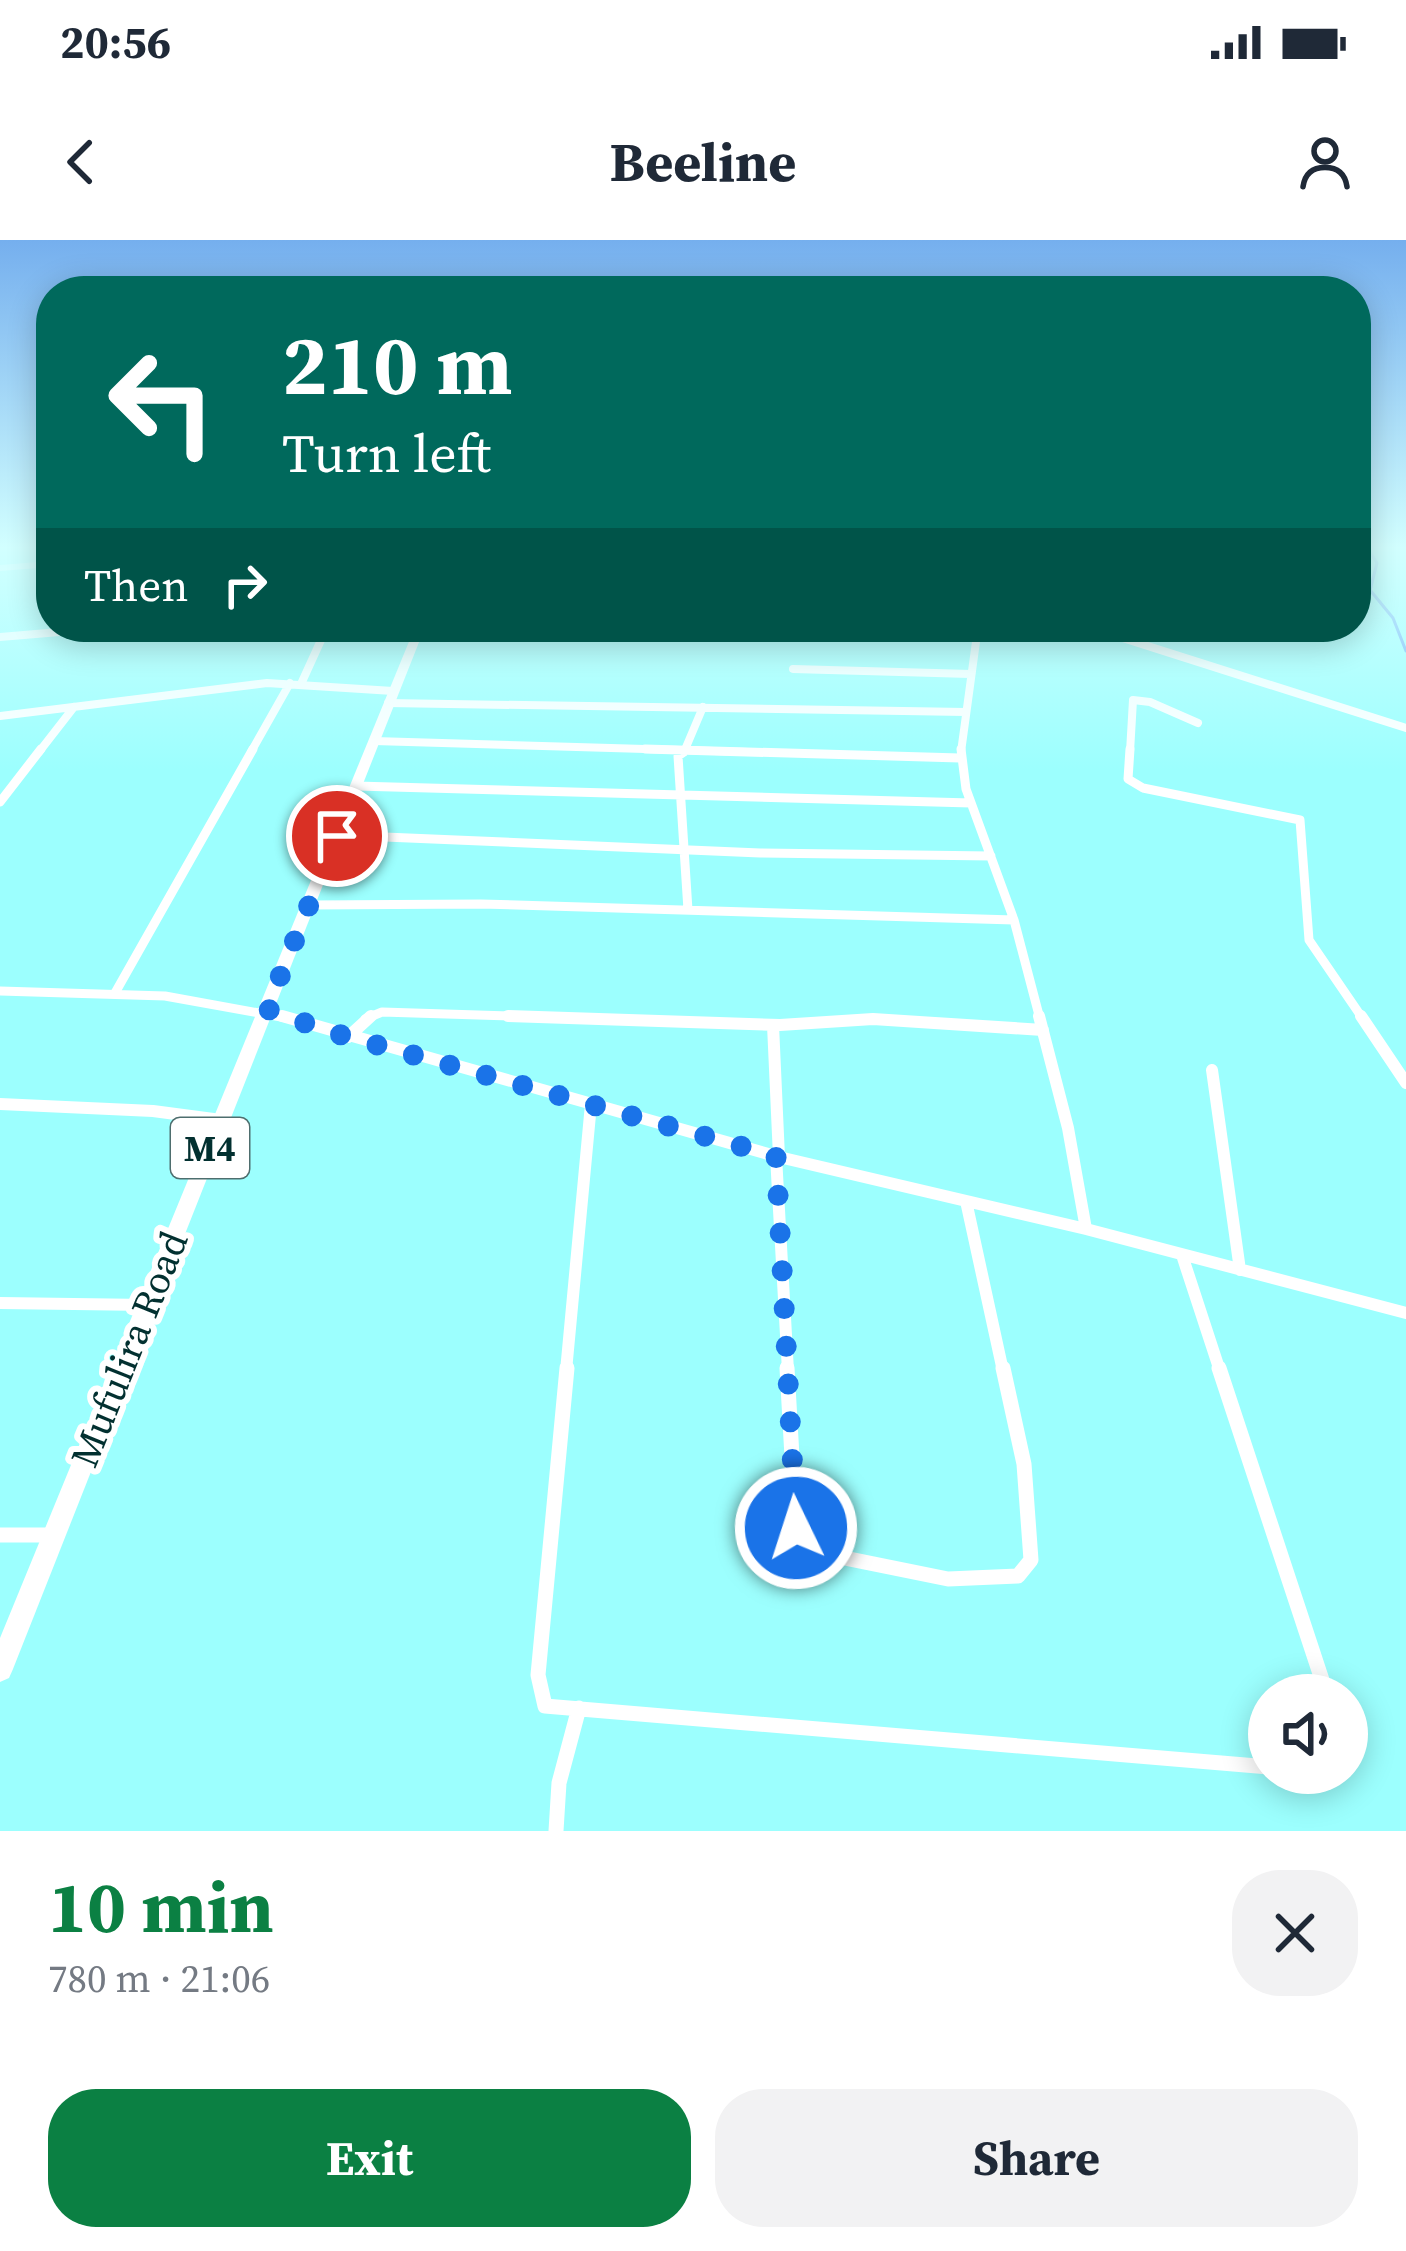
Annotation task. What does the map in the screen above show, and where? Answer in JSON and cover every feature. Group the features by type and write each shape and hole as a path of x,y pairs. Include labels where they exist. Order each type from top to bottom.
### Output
{"main road":[{"name":"Mufulira Road","path":"0,1669 414,642"}],"street":[{"path":"0,637 36,634"},
{"path":"115,993 319,642"},
{"path":"976,642 959,758 1014,920 1068,1128 1086,1229"},
{"path":"1135,642 1406,728"},
{"path":"793,669 971,674"},
{"path":"0,716 296,684 391,697 966,712"},
{"path":"1198,723 1172,714 1153,699 1133,700 1128,779 1143,788 1300,820 1309,940 1406,1083"},
{"path":"688,910 677,798 678,756 688,749 703,706"},
{"path":"0,802 74,707"},
{"path":"374,741 959,758"},
{"path":"356,787 971,803"},
{"path":"337,836 991,856"},
{"path":"309,905 398,902 1014,920"},
{"path":"0,991 212,998 267,1009 348,1037 777,1156 1086,1229 1406,1313"},
{"path":"348,1037 366,1018 382,1012 773,1025 873,1019 1042,1030"},
{"path":"773,1025 796,1528 810,1551 947,1579 1018,1576 1031,1560 1024,1464 966,1201"},
{"path":"1213,1070 1240,1270"},
{"path":"0,1104 153,1111 221,1120"},
{"path":"591,1104 538,1675 545,1706 1248,1765"},
{"path":"1182,1255 1321,1674"},
{"path":"0,1304 148,1304"},
{"path":"0,1534 54,1535"},
{"path":"556,1831 559,1784 579,1708"}],"waterway":[{"path":"1394,621 1406,651"}],"route":[{"path":"337,836 267,1009 327,1031 776,1156 796,1528"}]}
